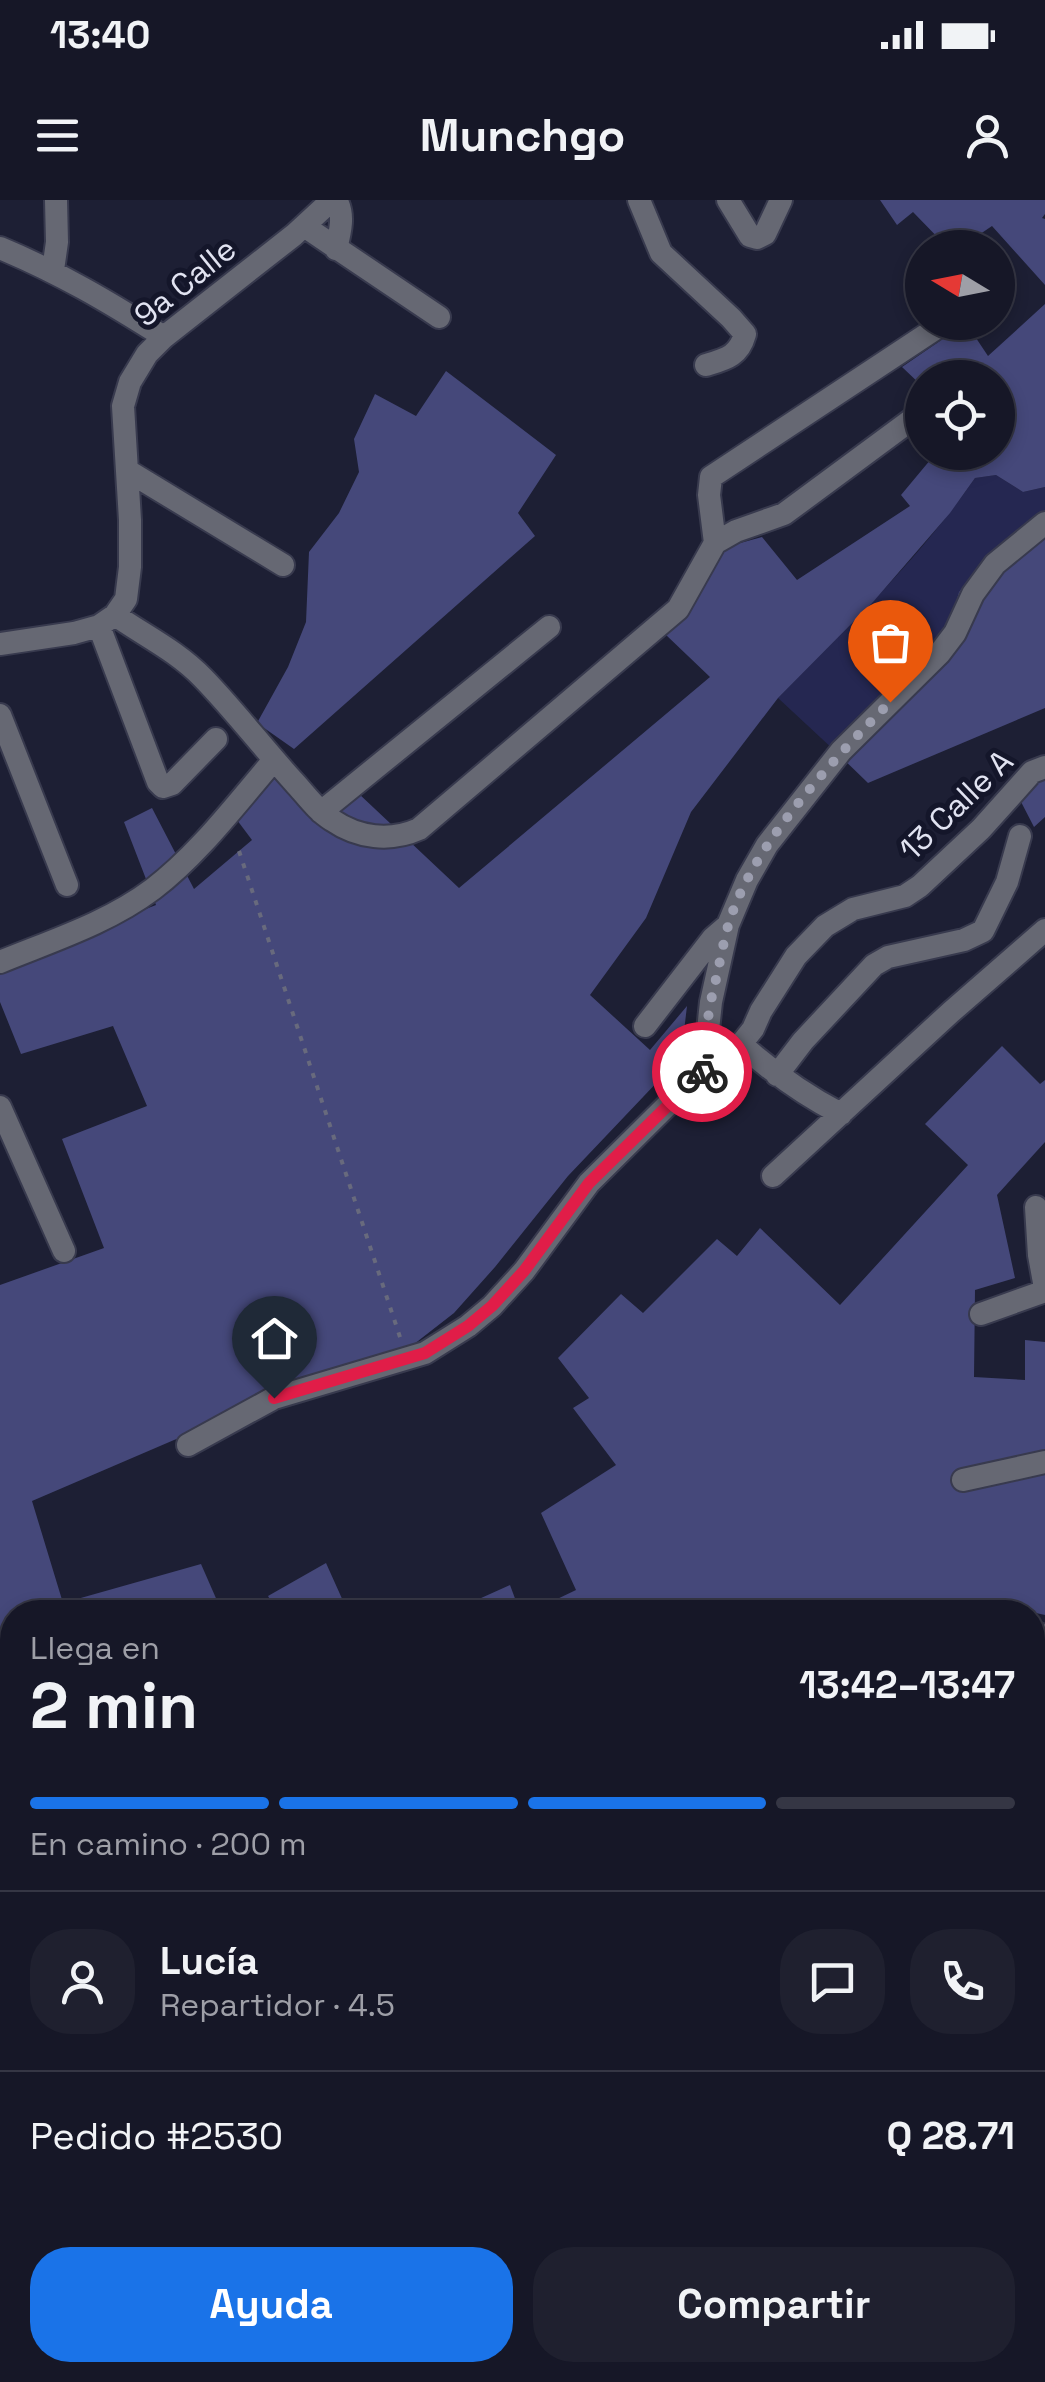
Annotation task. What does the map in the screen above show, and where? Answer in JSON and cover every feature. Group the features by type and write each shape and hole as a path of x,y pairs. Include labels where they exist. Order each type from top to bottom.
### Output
{"street":[{"path":"53,270 56,200"},
{"path":"334,200 340,207 341,219 336,248"},
{"name":"9a Calle","path":"107,620 126,599 130,567 123,406 130,382 147,354 164,337 334,200"},
{"path":"639,200 661,253 745,334 742,348 726,360 706,365"},
{"path":"728,200 750,236 757,238 765,234 781,200"},
{"path":"304,226 439,317"},
{"path":"0,248 53,270 164,337"},
{"path":"715,543 708,495 711,477 920,340"},
{"path":"0,644 74,632 107,620 168,648 201,676 321,812 368,836 401,838 418,829 678,609 715,543 784,514 905,425"},
{"path":"128,471 283,564"},
{"path":"841,1114 710,1038 711,1002 728,925 767,845 841,751 940,654 995,564 1045,523"},
{"path":"107,620 158,782 163,786 172,784 216,738"},
{"path":"321,812 549,627"},
{"path":"0,715 67,885"},
{"path":"0,962 80,929 152,890 198,846 274,760"},
{"name":"13 Calle A","path":"188,1445 274,1398 425,1353 468,1326 524,1271 589,1183 728,1045 753,1029 796,956 825,926 853,909 905,896 920,886 981,829 1032,772 1045,767"},
{"path":"777,1075 874,965 888,957 964,940 983,931 1007,882 1020,836"},
{"path":"645,1026 713,938 728,925"},
{"path":"772,1176 1045,930"},
{"path":"0,1107 64,1251"},
{"path":"981,1314 1039,1292 1036,1207"},
{"path":"963,1480 1045,1462"}],"path":[{"path":"239,850 408,1359"}],"shaded area":[{"path":"880,200 1045,200 1045,285 1015,252 1015,230 996,230 992,226 986,230 930,230 913,212 897,225"},
{"path":"1045,304 1045,487 1023,492 996,475 975,478 873,602 778,698 691,812 646,918 590,995 650,1050 687,1006 681,1057 568,1176 454,1313 400,1355 174,1440 32,1501 62,1600 0,1600 0,1285 104,1248 62,1139 147,1106 113,1026 21,1054 0,1002 0,966 156,905 124,822 152,808 194,889 252,840 237,820 278,773 326,822 358,793 459,888 710,677 665,634 722,548 762,537 797,580 910,506 901,495 922,470 1015,470 1015,360 912,360 941,340 977,340 988,356 1006,340 1015,340 1015,331"},
{"path":"446,371 556,455 518,513 535,536 294,749 257,723 288,667 306,622 309,552 339,513 359,472 354,439 375,394 416,416"},
{"path":"996,475 1023,492 1045,487 1045,513 946,638 835,751 778,698 906,565 975,478"},
{"path":"1040,513 1045,513 1045,708 868,783 835,751 946,638 959,592 981,565"},
{"path":"1045,772 1045,817 1034,827 1018,796"},
{"path":"1002,1046 1040,1084 1045,1080 1045,1142 997,1195 1015,1278 975,1290 974,1377 1025,1380 1025,1340 1045,1342 1045,1600 555,1600 576,1590 541,1513 616,1465 573,1408 589,1398 558,1358 621,1294 643,1313 717,1239 737,1256 760,1228 840,1305 968,1165 925,1124"},
{"path":"326,1563 343,1600 270,1600 268,1596"},
{"path":"201,1564 217,1600 74,1600"},
{"path":"510,1585 516,1600 477,1600"}],"way so far":[{"path":"702,1072 724,1049 710,1038 711,1002 728,925 747,880 767,845 841,751 890,702"}],"route":[{"path":"274,1398 425,1353 468,1326 524,1271 589,1183 702,1072"}]}
